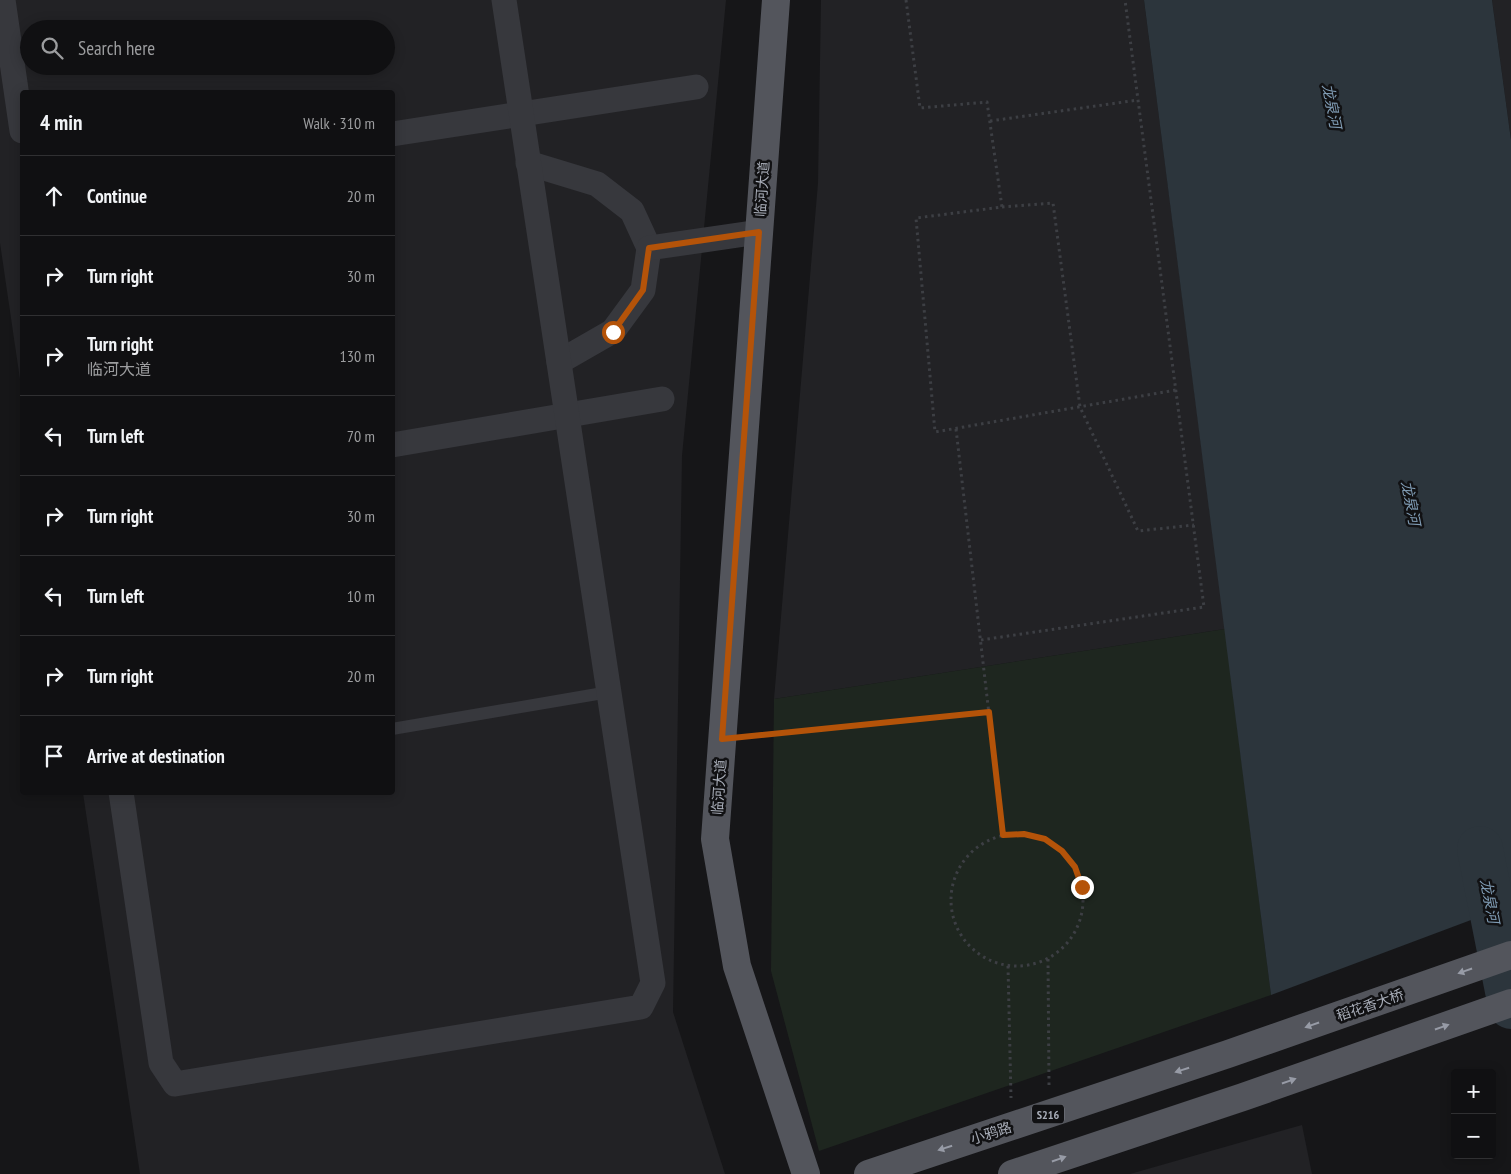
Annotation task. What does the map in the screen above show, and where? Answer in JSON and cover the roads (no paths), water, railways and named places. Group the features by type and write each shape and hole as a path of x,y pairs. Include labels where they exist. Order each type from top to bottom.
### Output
{"main road":[{"name":"临河大道","path":"776,0 715,839 737,966 806,1174"},
{"name":"稻花香大桥","path":"1228,1054 1511,955"},
{"path":"1012,1174 1243,1097 1511,1002"},
{"name":"小鸦路","path":"868,1174 1228,1054"}],"street":[{"path":"3,0 20,117"},
{"path":"121,795 161,1064 175,1084 641,1007 653,983 504,0"},
{"path":"395,134 696,87"},
{"path":"528,163 598,184 632,211 649,248 643,290 613,332 559,362"},
{"path":"649,248 759,232"},
{"path":"395,444 662,399"}],"lane":[{"path":"395,728 609,692"}],"water":[{"path":"1144,0 1492,0 1511,140 1511,905 1271,995"}],"waterway":[{"name":"龙泉河","path":"1480,849 1511,1006"}]}
